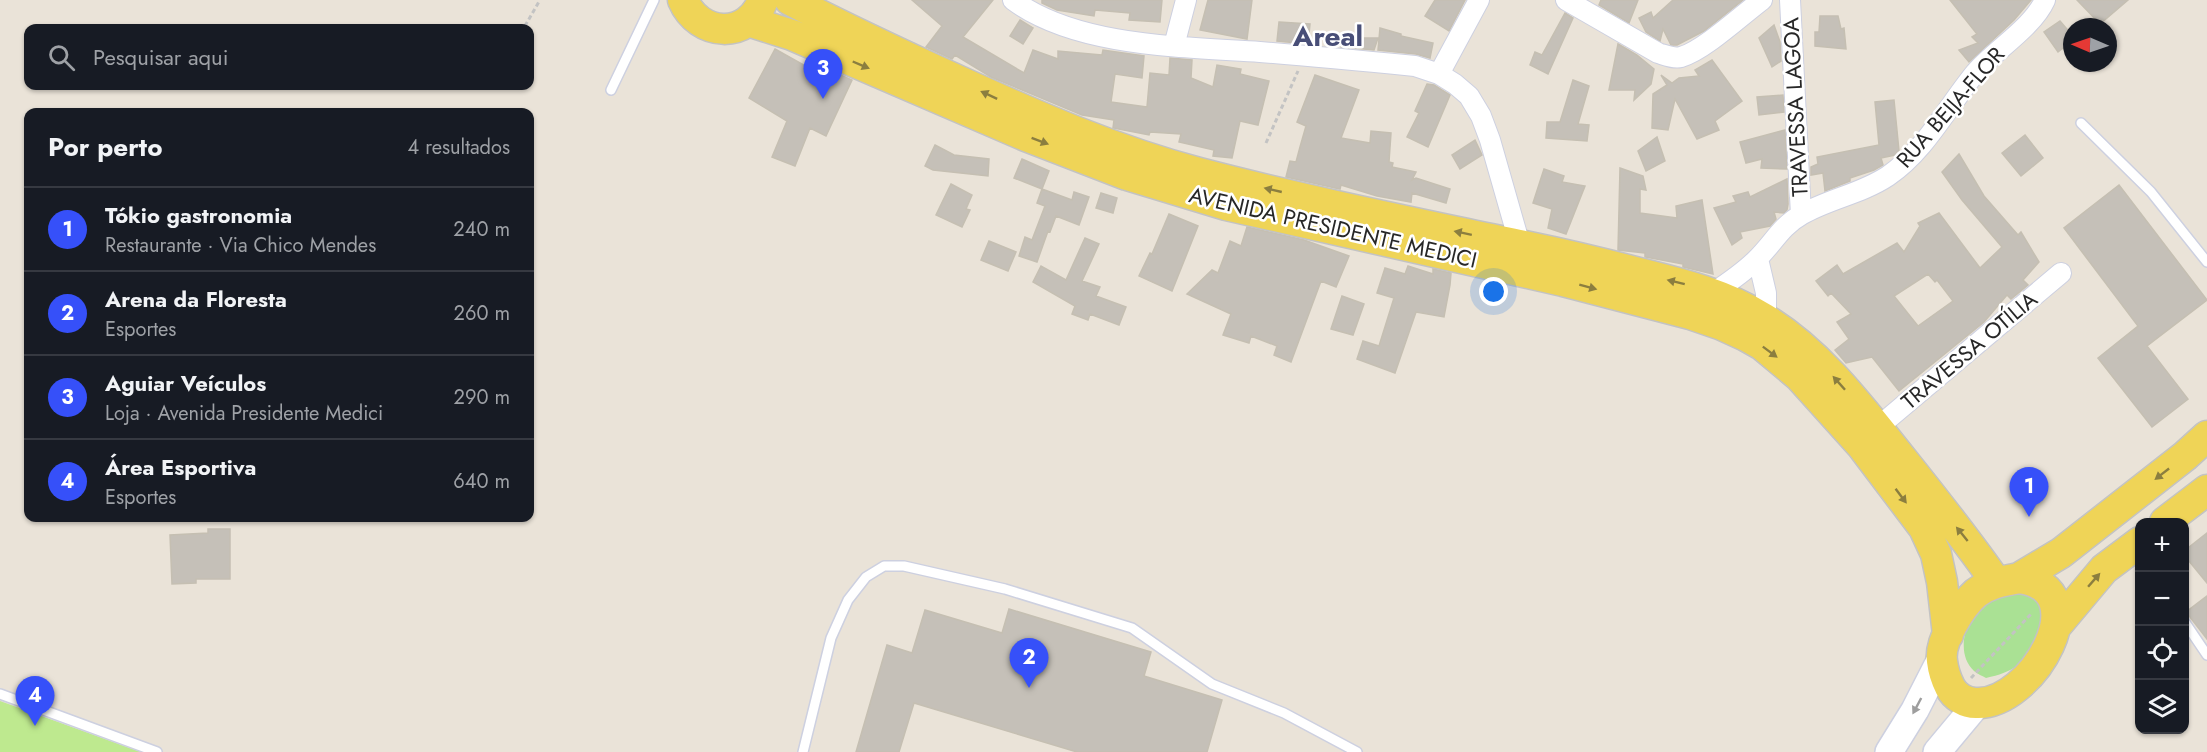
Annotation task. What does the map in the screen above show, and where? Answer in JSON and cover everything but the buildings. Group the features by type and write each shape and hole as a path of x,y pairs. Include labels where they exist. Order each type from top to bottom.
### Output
{"main road":[{"path":"683,0 690,13 699,22 724,29 736,27 755,10"},
{"name":"AVENIDA PRESIDENTE MEDICI","path":"790,0 847,30 1040,118 1121,150 1209,175 1364,212 1586,259 1702,288 1738,304 1766,320 1802,347 1831,374 1971,544 2008,580"},
{"name":"AVENIDA PRESIDENTE MEDICI","path":"755,10 792,35 1026,136 1127,175 1226,205 1563,280 1690,314 1746,336 1775,355 1799,376 1862,446 1924,528 1936,554 1942,582 1946,678 1966,699"},
{"path":"1889,752 1915,710 1956,617 1976,593 2061,554 2207,436"},
{"path":"2169,518 2207,490"},
{"path":"1937,752 1966,699 1996,699 2015,689 2031,673 2050,644 2057,625 2104,569 2135,549"},
{"path":"2008,580 2034,580 2042,584 2050,596 2057,625"}],"street":[{"path":"1174,46 1186,0"},
{"path":"1439,74 1479,0"},
{"path":"1566,0 1658,53 1669,57 1679,57 1704,44 1762,0"},
{"name":"TRAVESSA LAGOA","path":"1790,0 1801,215"},
{"name":"RUA BEIJA-FLOR","path":"1713,293 1758,259 1773,239 1801,215 1861,191 1888,176 1906,161 1977,72 2031,19 2045,0"},
{"path":"1020,2 1068,27 1109,38 1139,43 1305,55 1415,66 1439,74 1469,96 1482,116 1520,245"},
{"path":"1758,259 1766,293 1766,320"},
{"name":"TRAVESSA OTÍLIA","path":"1877,428 2061,273"}],"lane":[{"path":"611,90 654,0"},
{"path":"2081,123 2151,192 2207,262"},
{"path":"803,752 831,638 848,600 866,578 884,566 904,566 1005,589 1132,628 1212,684 1284,713 1357,752"},
{"path":"2187,626 2207,655"},
{"path":"0,694 157,752"}],"path":[{"path":"526,24 540,0"},
{"path":"1266,143 1305,55"},
{"path":"1966,699 2050,596"}],"green space":[{"path":"2036,589 2050,624 2031,652 2018,665 1999,675 1986,678 1975,672 1964,653 1964,643 1975,612 1996,596"},
{"path":"0,701 141,752 0,752"}],"place":[{"name":"Aguiar Veículos","path":"823,99"},
{"name":"Tókio gastronomia","path":"2029,517"},
{"name":"Arena da Floresta","path":"1029,688"},
{"name":"Área Esportiva","path":"35,726"}],"district":[{"name":"Areal","path":"1328,36"}]}
